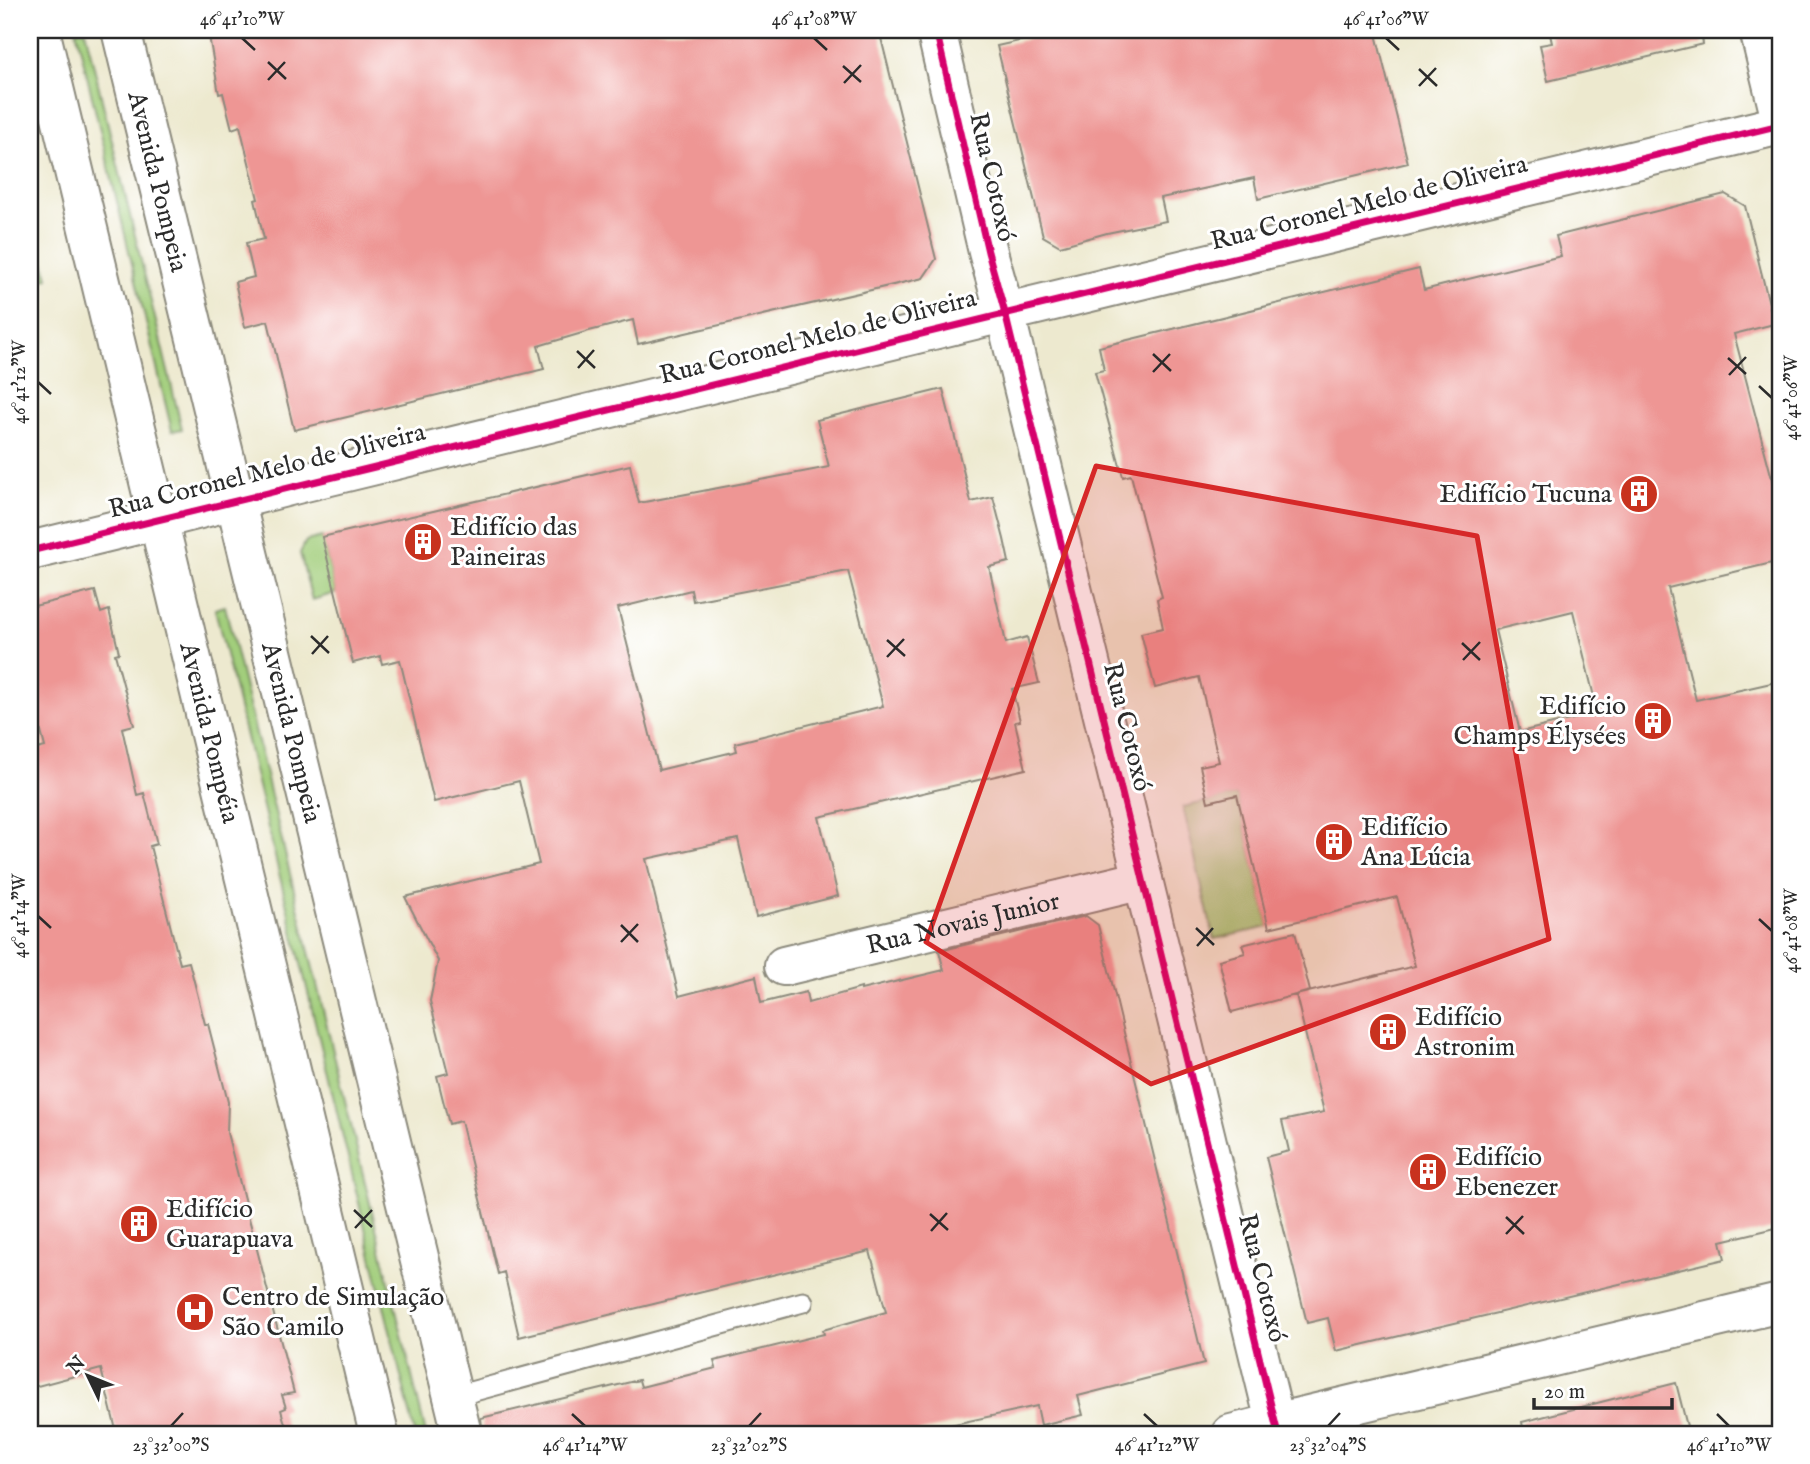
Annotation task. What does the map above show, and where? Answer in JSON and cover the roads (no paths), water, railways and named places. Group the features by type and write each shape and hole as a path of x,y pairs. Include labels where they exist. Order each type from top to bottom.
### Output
{"street":[{"name":"Avenida Pompéia","path":"40,30 379,1434"},
{"name":"Avenida Pompeia","path":"121,30 461,1434"},
{"name":"Rua Cotoxó","path":"936,30 1277,1429"},
{"path":"1759,30 1780,116"},
{"name":"Rua Coronel Melo de Oliveira","path":"30,551 1780,125"},
{"name":"Rua Novais Junior","path":"784,966 1143,880"},
{"path":"1231,1434 1277,1429 1780,1303"}],"lane":[{"path":"452,1396 803,1302"}],"place":[{"name":"Edifício Tucuna","path":"1639,494"},
{"name":"Edifício das Paineiras","path":"423,542"},
{"name":"Edifício Champs Élysées","path":"1653,721"},
{"name":"Edifício Ana Lúcia","path":"1334,842"},
{"name":"Edifício Astronim","path":"1388,1032"},
{"name":"Edifício Ebenezer","path":"1428,1172"},
{"name":"Edifício Guarapuava","path":"139,1224"},
{"name":"Centro de Simulação São Camilo","path":"195,1312"}]}
